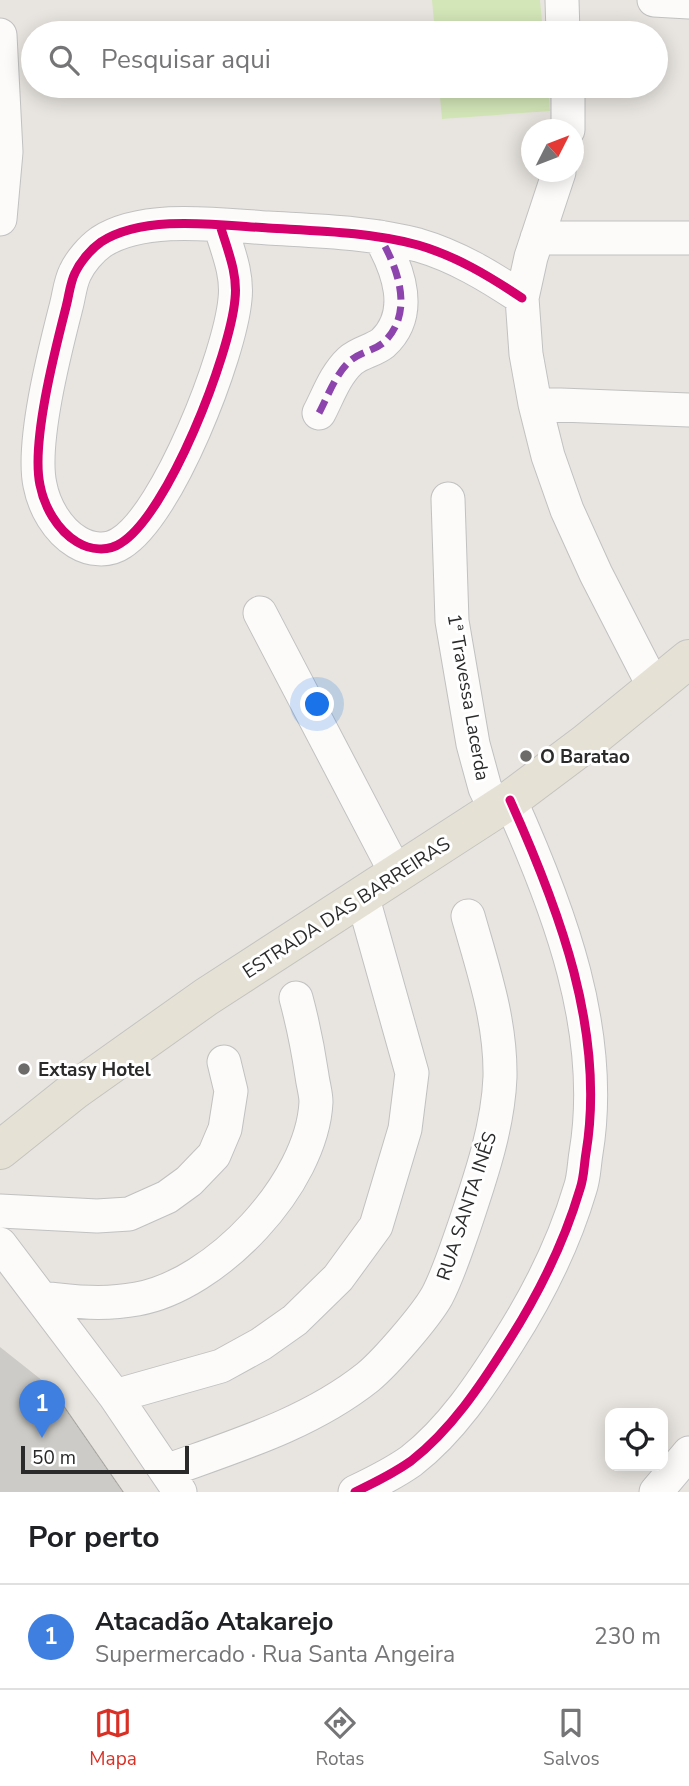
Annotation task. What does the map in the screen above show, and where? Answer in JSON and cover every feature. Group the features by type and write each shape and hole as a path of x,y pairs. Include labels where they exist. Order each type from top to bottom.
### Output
{"main road":[{"name":"ESTRADA DAS BARREIRAS","path":"0,1150 130,1049 503,805 689,659"}],"street":[{"path":"562,0 563,21"},
{"path":"654,0 689,2"},
{"path":"0,35 6,152 0,219"},
{"path":"568,98 568,119"},
{"path":"556,182 537,237 522,298 526,354 548,456 567,510 626,633 640,698"},
{"path":"219,225 234,275 236,295 214,384 176,468 138,529 119,545 97,550 76,542 57,525 45,504 39,482 38,456 45,404 75,273 102,242 125,232 151,226 181,224 219,225 342,232 380,237 454,258 488,275 522,298"},
{"path":"319,413 348,363 361,352 379,346 393,332 400,311 401,286 393,260 380,237"},
{"path":"537,237 689,238"},
{"path":"535,404 689,410"},
{"name":"1ª Travessa Lacerda","path":"355,1492 409,1462 431,1445 462,1409 490,1370 527,1312 558,1250 581,1188 589,1135 592,1079 585,1019 570,956 527,838 503,805 485,788 473,744 452,621 448,499"},
{"path":"260,613 396,873"},
{"path":"115,1396 221,1366 261,1344 295,1320 338,1278 376,1226 405,1129 412,1073 362,895"},
{"name":"RUA SANTA INÊS","path":"173,1482 283,1428 369,1376 403,1340 436,1297 457,1247 491,1138 499,1077 494,1005 468,916"},
{"path":"42,1298 85,1303 138,1299 172,1287 214,1265 247,1234 282,1192 305,1151 316,1102 305,1031 296,998"},
{"path":"0,1211 97,1216 130,1214 167,1197 189,1181 214,1155 225,1129 231,1091 224,1062"},
{"path":"0,1244 115,1396 173,1482"},
{"path":"656,1492 689,1453"}],"green space":[{"path":"432,0 540,0 542,21 434,21"},
{"path":"440,98 549,98 550,111 442,119"}],"building":[{"path":"0,1347 48,1385 122,1492 0,1492"}],"marked path":[{"path":"319,413 345,367 354,358 383,343 399,318 401,305 397,277 380,237"}],"cycle path":[{"path":"220,225 233,270 235,299 222,357 194,431 158,501 139,526 121,543 110,548 99,549 82,545 63,531 45,501 38,467 39,446 51,371 72,281 83,260 101,242 138,228 182,223 227,225 325,231 362,235 418,245 446,255 485,274 522,298"},
{"path":"355,1492 384,1478 426,1449 476,1390 540,1287 574,1209 582,1180 590,1108 584,1017 561,928 510,800"}],"place":[{"name":"O Baratao","path":"526,756"},
{"name":"Extasy Hotel","path":"24,1069"},
{"name":"Atacadão Atakarejo","path":"42,1438"}]}
